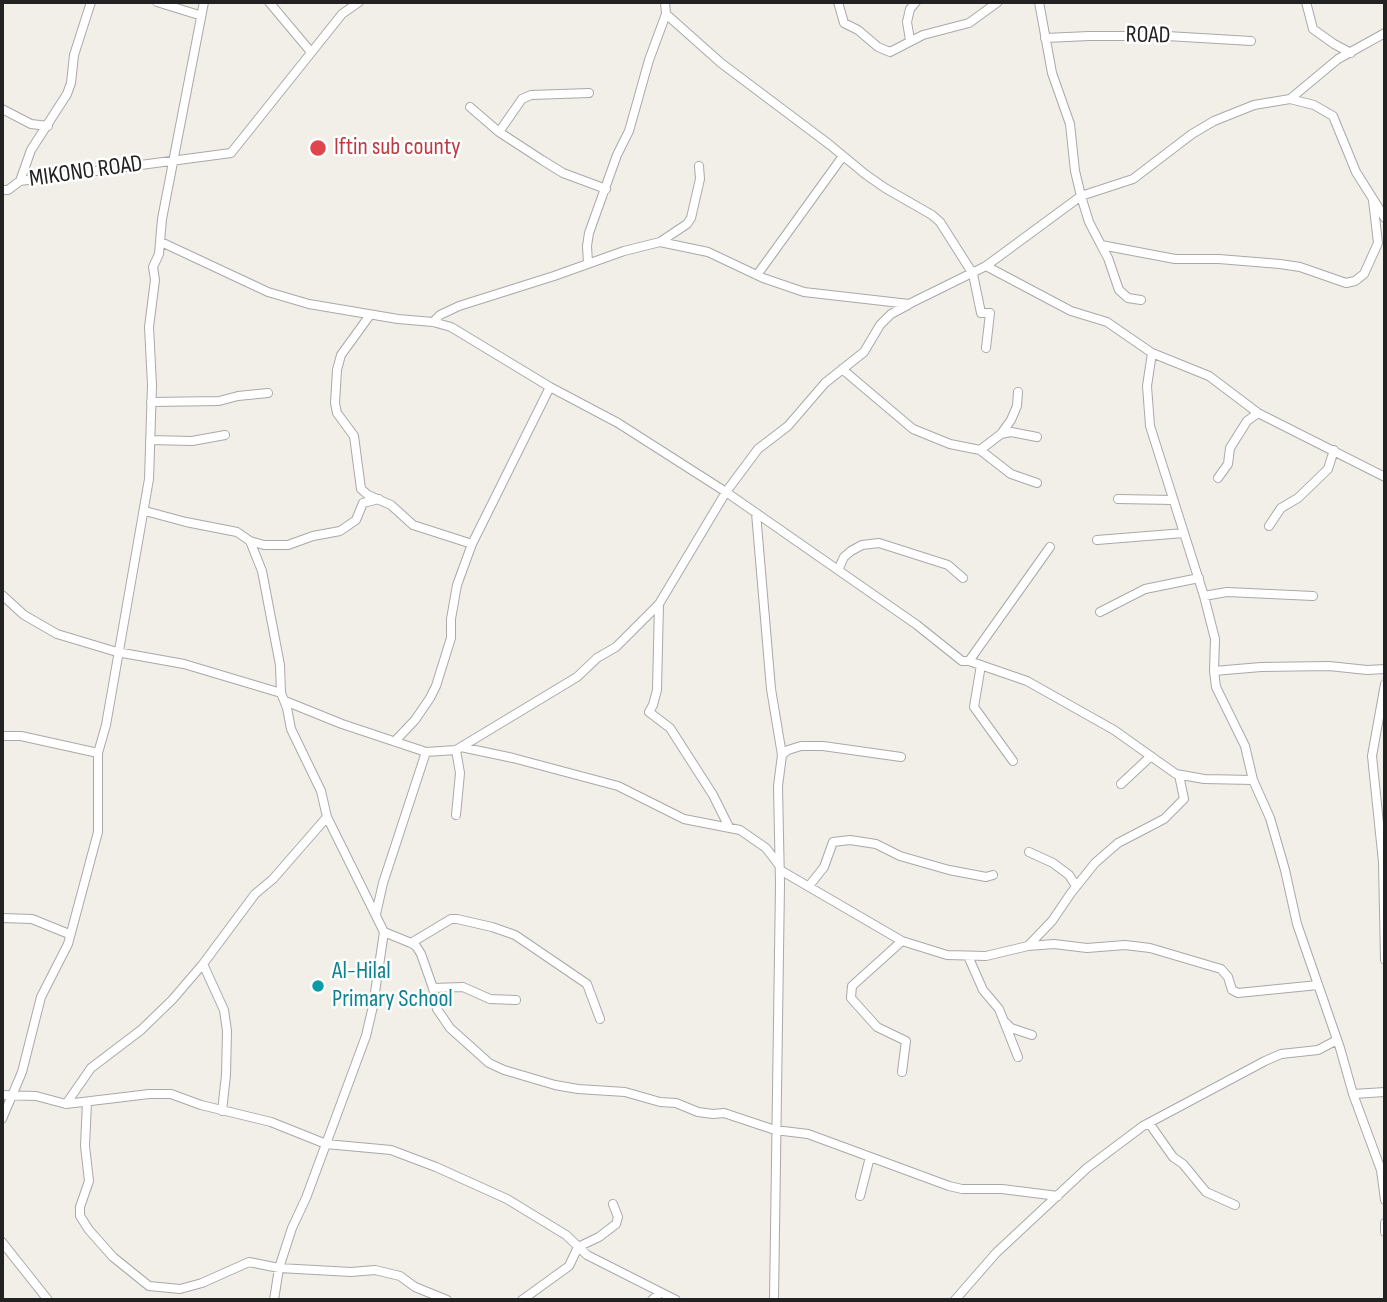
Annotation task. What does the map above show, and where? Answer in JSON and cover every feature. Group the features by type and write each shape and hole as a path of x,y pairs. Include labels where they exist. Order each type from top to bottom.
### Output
{"street":[{"path":"20,181 31,150 67,94 74,55 90,2"},
{"path":"158,2 199,15"},
{"path":"2,1119 29,1049 38,1005 64,955 93,856 97,832 98,753 106,725 149,479 149,327 155,280 153,267 161,242 162,219 199,15 204,2"},
{"path":"269,2 311,52"},
{"name":"MIKONO ROAD","path":"4,192 20,181 231,153 342,13 359,2"},
{"path":"588,263 589,233 628,131 666,14 666,2"},
{"path":"838,2 844,23 859,30 878,47 890,52 910,40 969,23 998,2"},
{"path":"910,40 906,22 910,9 916,2"},
{"path":"1039,2 1052,73 1070,124 1075,171 1089,222 1108,258 1119,290 1128,298 1141,300"},
{"path":"1306,2 1313,29 1351,53"},
{"path":"666,14 729,70 885,188 932,215 949,234 973,274 981,313 990,313 986,348"},
{"path":"1290,99 1338,58 1385,33"},
{"name":"ROAD","path":"1045,38 1167,36 1251,41"},
{"path":"499,132 522,99 531,95 589,93"},
{"path":"458,749 577,677 597,658 625,639 659,604 726,492 758,449 788,426 825,383 864,352 880,325 891,314 986,266 1081,196 1133,179 1192,134 1214,121 1254,105 1290,99 1314,105 1334,116 1350,160 1385,218"},
{"path":"470,107 499,132 563,173 606,189"},
{"path":"2,109 31,124 48,126"},
{"path":"757,275 843,156"},
{"path":"433,322 440,315 459,306 624,251 660,242 687,224 691,218 700,179 699,166"},
{"path":"1101,245 1175,259 1280,264 1300,267 1346,282 1355,281 1364,274 1378,243 1373,200"},
{"path":"161,242 268,292 309,304 451,327 550,387 618,423 726,492 917,625 962,661 1027,681 1114,730 1179,775 1203,779 1253,780"},
{"path":"660,242 708,252 781,285 804,292 909,304"},
{"path":"986,266 1071,311 1107,322 1152,353 1209,376 1258,413 1385,477"},
{"path":"370,315 341,355 337,370 335,403 337,413 354,436 358,447 356,462 361,489 391,505 412,525 472,544"},
{"path":"1152,353 1147,386 1150,426 1204,596 1215,639 1214,671 1222,703 1245,746 1253,780 1269,818 1285,870 1297,924 1381,1170 1385,1200"},
{"path":"842,369 913,429 950,444 980,450 1011,474 1037,483"},
{"path":"396,740 430,698 451,638 451,619 457,585 472,544 550,387"},
{"path":"980,450 1001,434 1011,420 1017,406 1018,392"},
{"path":"151,402 219,401 268,393"},
{"path":"1218,478 1228,464 1230,448 1247,421 1258,413"},
{"path":"1001,434 1011,432 1037,437"},
{"path":"150,440 192,441 225,435"},
{"path":"1269,526 1281,508 1298,499 1328,469 1334,450"},
{"path":"145,511 237,532 250,541 264,545 288,545 313,536 340,531 356,520 363,503 380,499"},
{"path":"1118,499 1173,500"},
{"path":"756,513 771,689 782,755 778,786 780,867 774,1300"},
{"path":"1097,540 1184,533"},
{"path":"250,541 264,584 291,729 321,791 327,817 384,932 366,1036 306,1198 292,1228 279,1268 274,1300"},
{"path":"838,570 847,554 862,545 878,543 948,565 963,578"},
{"path":"969,661 1050,547"},
{"path":"1100,612 1145,589 1199,578"},
{"path":"1204,596 1227,592 1313,596"},
{"path":"2,595 24,615 47,629 117,652 184,664 283,697 354,728 426,752 458,749 513,758 618,786 684,818 740,830 766,848 780,867 808,886 902,941 947,955 986,956 1028,946 1054,944 1087,948 1125,945 1150,948 1222,969 1232,990 1238,993 1318,985"},
{"path":"659,604 657,690 649,712 670,728 713,796 729,827"},
{"path":"981,665 974,707 1013,761"},
{"path":"1214,671 1329,666 1385,669"},
{"path":"1385,684 1372,756 1382,821 1385,960"},
{"path":"2,736 21,736 98,753"},
{"path":"782,755 801,746 823,746 901,757"},
{"path":"456,815 460,773 458,749"},
{"path":"376,914 383,883 426,752"},
{"path":"1121,784 1151,756"},
{"path":"1028,946 1052,921 1095,863 1118,843 1164,819 1184,799 1179,775"},
{"path":"66,1104 91,1068 141,1030 172,1000 203,964 255,894 273,879 327,817"},
{"path":"808,886 824,867 833,842 850,840 876,844 900,856 941,868 986,877 993,875"},
{"path":"1030,852 1054,863 1069,875 1076,886"},
{"path":"2,918 32,919 69,934"},
{"path":"411,943 451,919 492,927 515,935 587,984 600,1019"},
{"path":"384,932 416,946 433,988 437,1009 450,1028 489,1063 505,1070 578,1089 625,1092 660,1102 676,1103 698,1112 724,1113 775,1130 808,1134 962,1189 1002,1188 1058,1196"},
{"path":"902,941 852,986 851,998 877,1027 906,1041 902,1072"},
{"path":"968,956 983,990 999,1009 1018,1057"},
{"path":"203,964 224,1010 227,1031 222,1111"},
{"path":"433,988 463,987 490,999 516,1000"},
{"path":"1005,1022 1011,1028 1032,1035"},
{"path":"955,1300 996,1253 1087,1168 1149,1123 1265,1060 1281,1054 1318,1050 1337,1040"},
{"path":"1353,1094 1385,1092"},
{"path":"2,1095 36,1096 66,1104 171,1094 222,1111 271,1122 326,1144 391,1150 507,1199 566,1235 578,1247 608,1266 676,1300"},
{"path":"87,1102 85,1146 89,1181 80,1207 80,1216 100,1244 125,1269 149,1286 180,1289 202,1283 249,1262 279,1268 351,1272 376,1270 400,1276 415,1287 447,1300"},
{"path":"1149,1123 1173,1157 1183,1164 1206,1192 1235,1205"},
{"path":"860,1196 870,1157"},
{"path":"522,1300 569,1266 578,1247 599,1237 615,1224 618,1217 613,1205"},
{"path":"1385,1223 1385,1232"},
{"path":"2,1242 48,1300"},
{"path":"652,1300 660,1293"}],"place":[{"name":"Iftin sub county","path":"318,148"},
{"name":"Al-Hilal Primary School","path":"318,986"}]}
